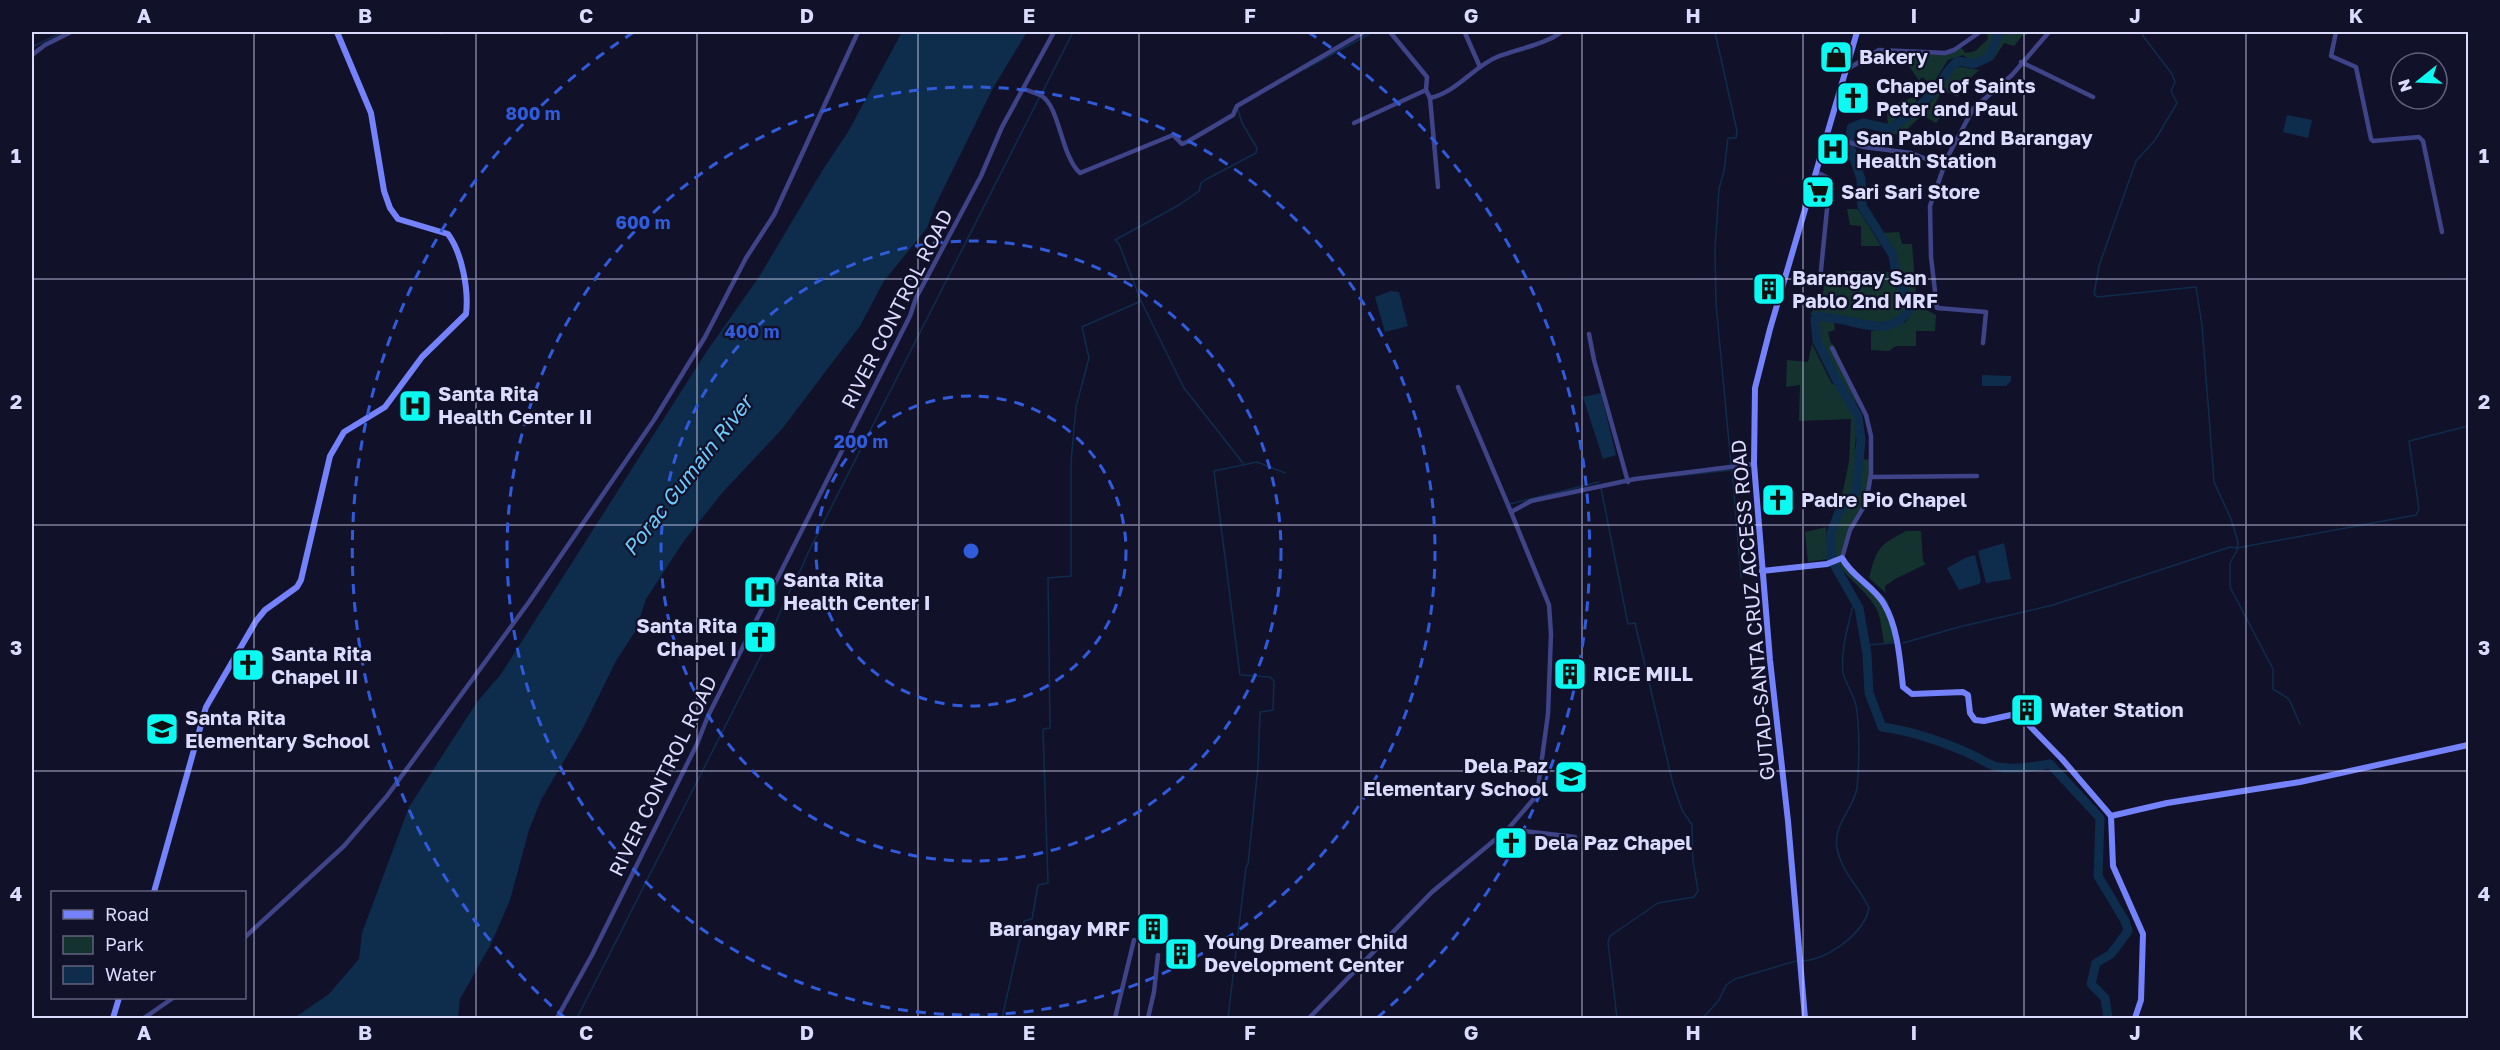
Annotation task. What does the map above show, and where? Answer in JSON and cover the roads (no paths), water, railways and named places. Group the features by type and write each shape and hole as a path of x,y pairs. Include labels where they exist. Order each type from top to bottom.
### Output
{"street":[{"path":"32,55 45,45 71,32"},
{"path":"154,891 206,707 256,621 265,610 297,586 330,456 337,442 344,432 385,407 422,357 466,314 464,282 456,248 448,234 398,219 390,208 384,191 371,112 337,32"},
{"path":"246,936 344,846 387,796 529,602 654,420 705,338 746,258 774,215 858,32"},
{"name":"RIVER CONTROL ROAD","path":"557,1018 592,955 698,744 708,716 910,316 916,297 981,176 1002,127 1054,32"},
{"path":"1024,89 1042,96 1049,105 1066,148 1080,173 1173,135 1177,136 1182,144 1187,142 1233,115 1237,105 1364,32"},
{"path":"1390,32 1426,77 1438,187"},
{"path":"1430,98 1464,81 1495,58 1561,32"},
{"name":"GUTAD-SANTA CRUZ ACCESS ROAD","path":"1805,1018 1788,820 1762,571 1754,465 1755,388 1770,329 1857,32"},
{"path":"1846,70 1879,50 1945,53 1954,50 1980,32"},
{"path":"1983,343 1986,312 1937,308 1931,257 1930,206 1944,166 1973,109 2012,75 2049,32"},
{"path":"2336,32 2331,56 2356,67 2371,139 2373,141 2420,137 2423,141 2442,231"},
{"path":"1465,33 1480,67"},
{"path":"2021,62 2093,98"},
{"path":"1354,123 1426,90"},
{"path":"1827,135 1852,141 1864,147 1911,153 1944,166"},
{"path":"1816,172 1830,179 1820,280"},
{"path":"1589,334 1594,360 1628,481"},
{"path":"1832,348 1869,421 1870,477 1866,503 1850,530 1839,560"},
{"path":"1309,1018 1431,892 1508,829 1537,795 1548,714 1551,634 1549,605 1458,387"},
{"path":"1511,512 1531,501 1628,481 1754,465"},
{"path":"1870,477 1977,476"},
{"path":"1762,571 1827,564 1839,560"},
{"path":"1839,560 1884,604 1894,633 1903,687 1906,692 1912,694 1965,692 1970,713 1979,721 2011,715 2018,716 2062,759 2111,816 2113,866 2143,934 2141,1000 2135,1018"},
{"path":"2111,816 2167,803 2300,782 2469,746"},
{"path":"1508,829 1575,837"},
{"path":"1115,1018 1134,940"},
{"path":"1148,1018 1154,992 1158,955"},
{"path":"113,1018 118,999"},
{"path":"144,1018 172,999"}],"water":[{"name":"Porac Gumain River","path":"902,32 1027,32 993,88 935,206 927,228 884,281 860,326 782,429 722,493 684,541 646,599 636,630 616,661 582,730 541,800 529,830 510,900 491,944 460,999 458,1018 294,1018 329,994 359,959 362,933 409,807 477,702 501,674 707,351 759,277 848,132"},
{"path":"2287,115 2312,120 2308,138 2283,132"},
{"path":"1391,291 1399,292 1408,326 1385,332 1375,297"},
{"path":"1982,375 2011,376 2011,381 2006,386 1982,386"},
{"path":"1601,393 1616,455 1603,459 1583,397"},
{"path":"2004,543 2011,579 1986,583 1978,551"},
{"path":"1975,555 1981,581 1979,584 1959,590 1947,568"}],"waterway":[{"path":"32,47 63,32"},
{"path":"1042,93 1073,32"},
{"path":"1305,69 1373,32"},
{"path":"1715,32 1737,131 1736,138 1728,138 1719,189 1715,248 1716,304 1731,464"},
{"path":"2000,32 1989,57 1974,64 1958,61 1927,99 1890,129 1863,123 1851,128 1849,144 1861,179 1862,206 1893,255 1897,281 1907,295 1909,310 1897,322 1884,326 1818,316 1815,319 1817,341 1858,416 1861,440 1856,492 1839,512 1831,533 1831,559 1859,608 1867,654 1869,693 1882,727 1937,741 1998,767 2018,768 2050,764 2100,818 2098,876 2125,921 2128,931 2111,954 2096,963 2091,984 2105,998 2108,1018"},
{"path":"2143,32 2143,36 2172,74 2175,82 2171,91 2177,103 2155,140 2136,161 2099,266 2094,294 2097,297 2196,287 2202,325 2214,482 2231,519 2238,542 2237,550 2230,563 2230,587 2273,669 2273,689 2289,699 2300,724"},
{"path":"577,1018 772,634 779,613 808,553 1039,98"},
{"path":"1238,110 1242,123 1257,148 1256,153 1205,180 1201,183 1199,191 1179,205 1115,240 1119,244 1141,301 1184,388 1243,463"},
{"path":"1002,1018 1024,921 1032,919 1038,885 1048,883 1043,729 1050,728 1048,578 1071,576 1071,462 1076,407 1089,358 1082,327 1141,301"},
{"path":"1903,643 2053,605 2230,547 2237,548 2416,515 2419,509 2409,441 2468,426"},
{"path":"1228,1018 1248,864 1258,767 1260,712 1273,710 1274,681 1270,677 1240,675 1214,471 1257,462 1285,473"},
{"path":"1732,470 1741,578"},
{"path":"1675,476 1732,470"},
{"path":"1510,504 1599,482"},
{"path":"1601,488 1628,624 1635,623 1673,784 1682,810 1692,825 1693,861 1698,891 1694,897 1658,903 1610,936 1608,942 1617,1018"},
{"path":"1801,961 1822,956 1843,944 1860,927 1869,908 1846,872 1837,848 1838,832 1855,796 1858,780 1857,714 1855,702 1844,676 1843,666 1843,653 1853,595"},
{"path":"1865,645 1894,643"},
{"path":"1703,1018 1719,1000 1726,985 1735,979 1796,961"},
{"path":"976,1018 978,1014 990,1018"}],"place":[{"name":"Bakery","path":"1836,57"},
{"name":"Chapel of Saints Peter and Paul","path":"1853,98"},
{"name":"San Pablo 2nd Barangay Health Station","path":"1833,149"},
{"name":"Sari Sari Store","path":"1818,192"},
{"name":"Barangay San Pablo 2nd MRF","path":"1769,289"},
{"name":"Santa Rita Health Center II","path":"415,406"},
{"name":"Padre Pio Chapel","path":"1778,500"},
{"name":"Santa Rita Health Center I","path":"760,592"},
{"name":"Santa Rita Chapel I","path":"760,637"},
{"name":"Santa Rita Chapel II","path":"248,665"},
{"name":"RICE MILL","path":"1570,674"},
{"name":"Water Station","path":"2027,710"},
{"name":"Santa Rita Elementary School","path":"162,729"},
{"name":"Dela Paz Elementary School","path":"1571,777"},
{"name":"Dela Paz Chapel","path":"1511,843"},
{"name":"Barangay MRF","path":"1153,929"},
{"name":"Young Dreamer Child Development Center","path":"1181,954"}]}
